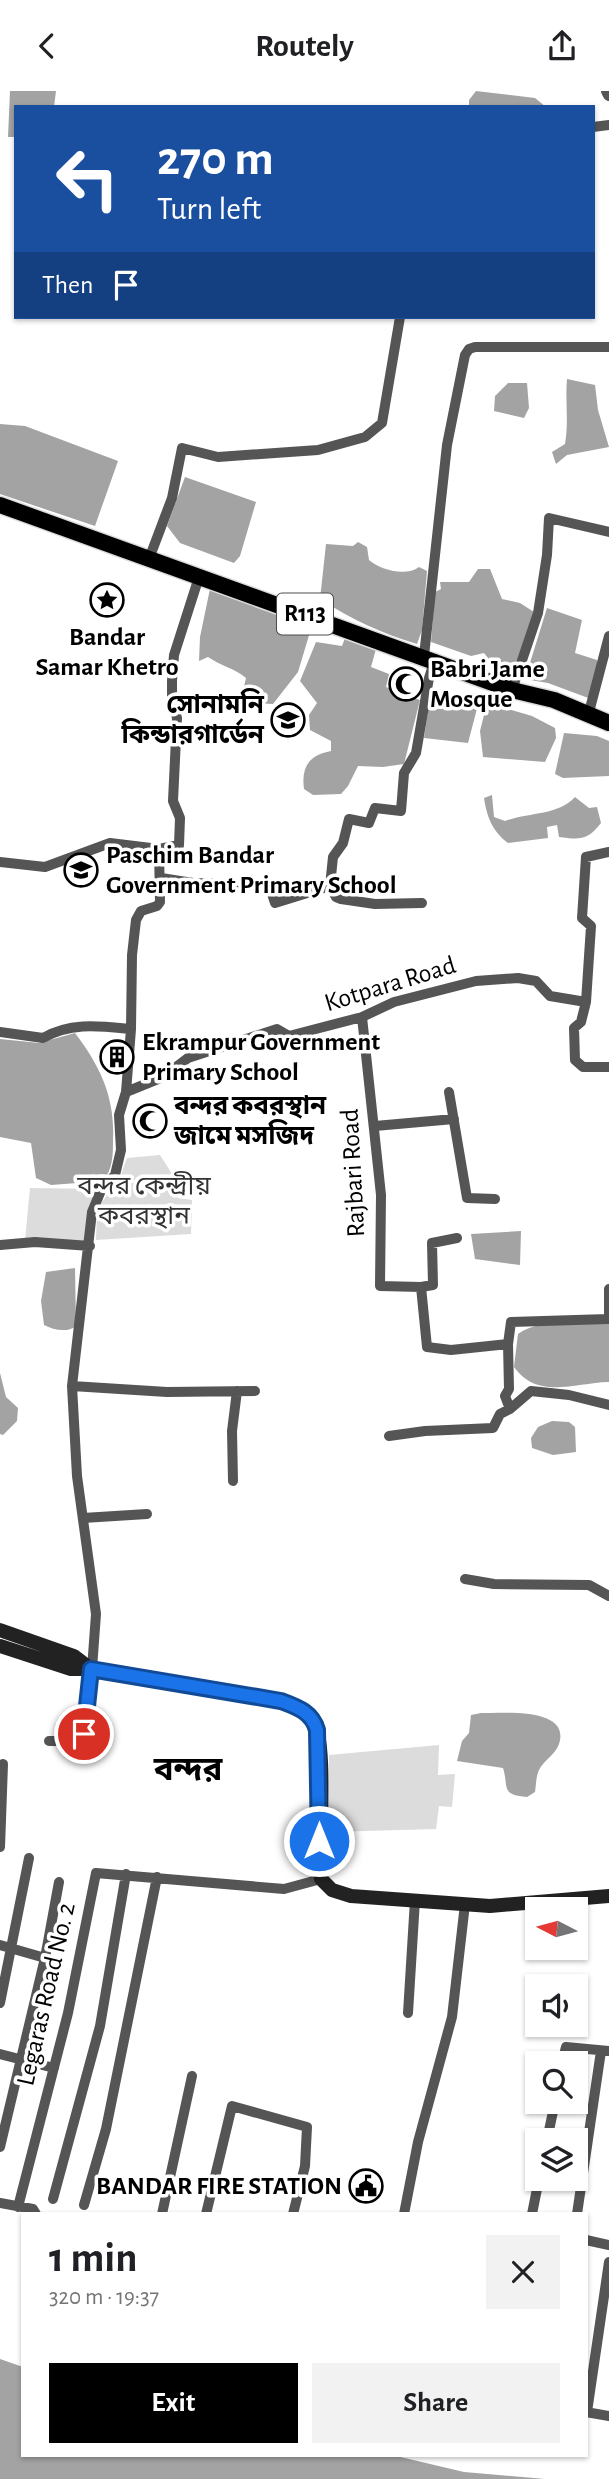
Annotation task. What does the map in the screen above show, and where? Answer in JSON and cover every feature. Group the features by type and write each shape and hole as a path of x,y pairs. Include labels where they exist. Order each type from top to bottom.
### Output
{"main road":[{"name":"R113","path":"0,505 512,689 554,700 609,723"},
{"path":"0,1630 74,1656 91,1669"},
{"path":"0,1646 71,1669 91,1669 281,1701 306,1713 314,1721 320,1751 321,1878 332,1890 351,1896 464,1905 519,1906 609,1896"}],"street":[{"path":"149,559 172,498 182,448 218,457 318,450 365,437 382,423 400,319"},
{"path":"422,902 375,904 341,899 336,897 330,886 333,857 343,843 349,820 371,822 375,808 401,811 404,773 416,753 429,678 446,445 465,355 469,349 475,347 609,347"},
{"path":"512,689 538,613 547,555 549,518 609,532"},
{"path":"0,862 46,867 74,859 110,843 159,849 179,845 180,818 173,801 178,735 172,681 174,655 198,577"},
{"path":"588,716 609,636"},
{"path":"81,1741 89,1710 96,1614 77,1476 72,1387 92,1212 102,1188 115,1175 121,1150 119,1115 126,1092 131,1029 130,978 136,920 141,911 157,906 160,902 159,849"},
{"path":"609,852 586,857 582,918 591,926 586,1002 581,1022 574,1028 575,1060 583,1067 609,1067"},
{"path":"161,878 269,885 275,903 330,886"},
{"name":"Kotpara Road","path":"126,1092 163,1077 188,1058 243,1038 277,1029 289,1036 362,1017 394,1002 476,981 518,978 536,981 550,996 586,1002"},
{"name":"Rajbari Road","path":"362,1017 381,1195 380,1286 421,1287"},
{"path":"0,1032 43,1038 51,1032 78,1025 131,1029"},
{"path":"449,1092 467,1199 495,1199"},
{"path":"375,1126 454,1119"},
{"path":"457,1238 432,1243 433,1285 421,1287 427,1347 451,1350 508,1344"},
{"path":"0,1245 35,1242 90,1246"},
{"path":"510,1409 505,1397 509,1388 508,1344 511,1322 608,1319 609,1289"},
{"path":"72,1387 193,1393 255,1391"},
{"path":"233,1481 232,1431 237,1391"},
{"path":"389,1436 425,1430 493,1428 500,1414 531,1391 569,1395 609,1405"},
{"path":"83,1518 147,1514"},
{"path":"465,1579 494,1584 589,1585 609,1596"},
{"path":"49,1741 81,1741 98,1745"},
{"path":"0,1847 3,1764"},
{"path":"0,2003 29,1858"},
{"name":"Legaras Road No. 2","path":"18,2207 54,2068 96,1873 126,1874"},
{"path":"53,2199 100,2026 126,1874 285,1889 321,1878"},
{"path":"84,2205 106,2129 157,1877"},
{"path":"0,2147 45,1958 59,1882"},
{"path":"408,2013 415,1900"},
{"path":"404,2212 418,2143 452,2017 464,1905"},
{"path":"0,1945 45,1958"},
{"path":"565,2051 566,2047 605,2051 577,2212"},
{"path":"0,2054 54,2068"},
{"path":"162,2212 192,2076"},
{"path":"206,2212 232,2106 307,2127 304,2166 293,2212"},
{"path":"532,2212 537,2191"},
{"path":"0,2203 33,2209 35,2212"},
{"path":"588,2240 609,2245"},
{"path":"588,2405 609,2262"},
{"path":"588,2412 609,2416"}],"green space":[{"name":"বন্দর কেন্দ্রীয় কবরস্থান","path":"160,1155 176,1180 178,1198 192,1200 191,1234 96,1240 97,1209 120,1177 127,1158"},
{"path":"30,1188 97,1189 85,1244 25,1240"},
{"path":"439,1745 438,1775 455,1774 452,1807 439,1806 436,1829 328,1832 329,1755"}],"shaded area":[{"path":"10,91 56,91 54,105 14,105 14,137 8,137"},
{"path":"476,91 535,98 544,105 469,105 469,100"},
{"path":"567,379 595,385 598,410 609,447 567,455 556,464 552,452 565,444"},
{"path":"508,383 527,383 529,408 524,418 494,411 495,396"},
{"path":"0,424 25,426 118,461 95,526 0,494"},
{"path":"185,477 256,502 240,556 234,563 180,543 167,526"},
{"path":"358,542 367,547 369,560 380,567 407,572 419,567 427,571 422,630 417,644 367,625 320,599 326,544 353,546"},
{"path":"478,569 490,569 502,599 520,603 534,612 518,666 513,668 490,661 484,653 471,656 431,642 435,592 441,589 440,582 469,582"},
{"path":"211,584 277,611 310,632 298,672 273,704 252,703 243,691 246,678 208,657 199,661 200,637"},
{"path":"547,608 582,620 575,653 597,660 598,676 591,699 548,683 530,680 529,666"},
{"path":"345,638 376,649 371,667 389,674 386,687 420,700 404,764 358,766 341,794 313,795 304,789 305,768 312,759 331,751 331,741 310,730 309,715 317,703 300,681 316,642 342,646"},
{"path":"431,692 479,701 468,743 424,738"},
{"path":"487,703 532,716 555,728 556,738 545,762 483,757 480,731"},
{"path":"564,733 597,736 609,741 609,776 563,778 555,774"},
{"path":"492,795 494,817 505,821 551,811 575,797 589,808 597,807 601,823 588,836 559,837 557,825 547,827 548,838 508,843 498,834 489,817 484,798"},
{"path":"75,1033 99,1070 108,1096 113,1124 112,1161 103,1181 51,1185 36,1178 31,1143 0,1137 0,1039 39,1043"},
{"path":"521,1231 520,1265 475,1259 471,1234"},
{"path":"75,1268 76,1326 60,1330 44,1325 41,1301 46,1272"},
{"path":"550,1323 609,1323 609,1382 545,1387 523,1377 514,1367 518,1334 527,1329"},
{"path":"0,1373 6,1397 18,1408 17,1421 3,1435 0,1434"},
{"path":"552,1421 569,1422 575,1427 576,1452 553,1455 532,1448 531,1438 538,1427"},
{"path":"519,1713 546,1718 555,1724 560,1732 557,1748 539,1770 535,1792 527,1797 509,1792 503,1768 457,1761 462,1741 469,1733 471,1715"},
{"path":"0,2359 21,2366 21,2457 400,2457 464,2472 545,2479 0,2479"}],"place":[{"name":"Bandar Samar Khetro","path":"107,600"},
{"name":"Babri Jame Mosque","path":"406,684"},
{"name":"সোনামনি কিন্ডারগার্ডেন","path":"288,720"},
{"name":"Paschim Bandar Government Primary School","path":"81,870"},
{"name":"Ekrampur Government Primary School","path":"117,1057"},
{"name":"বন্দর কবরস্থান জামে মসজিদ","path":"150,1121"},
{"name":"BANDAR FIRE STATION","path":"366,2186"}],"district":[{"name":"বন্দর","path":"188,1770"}],"route":[{"path":"84,1734 89,1710 91,1669 281,1701 296,1706 314,1721 317,1730 320,1751 319,1841"}]}
